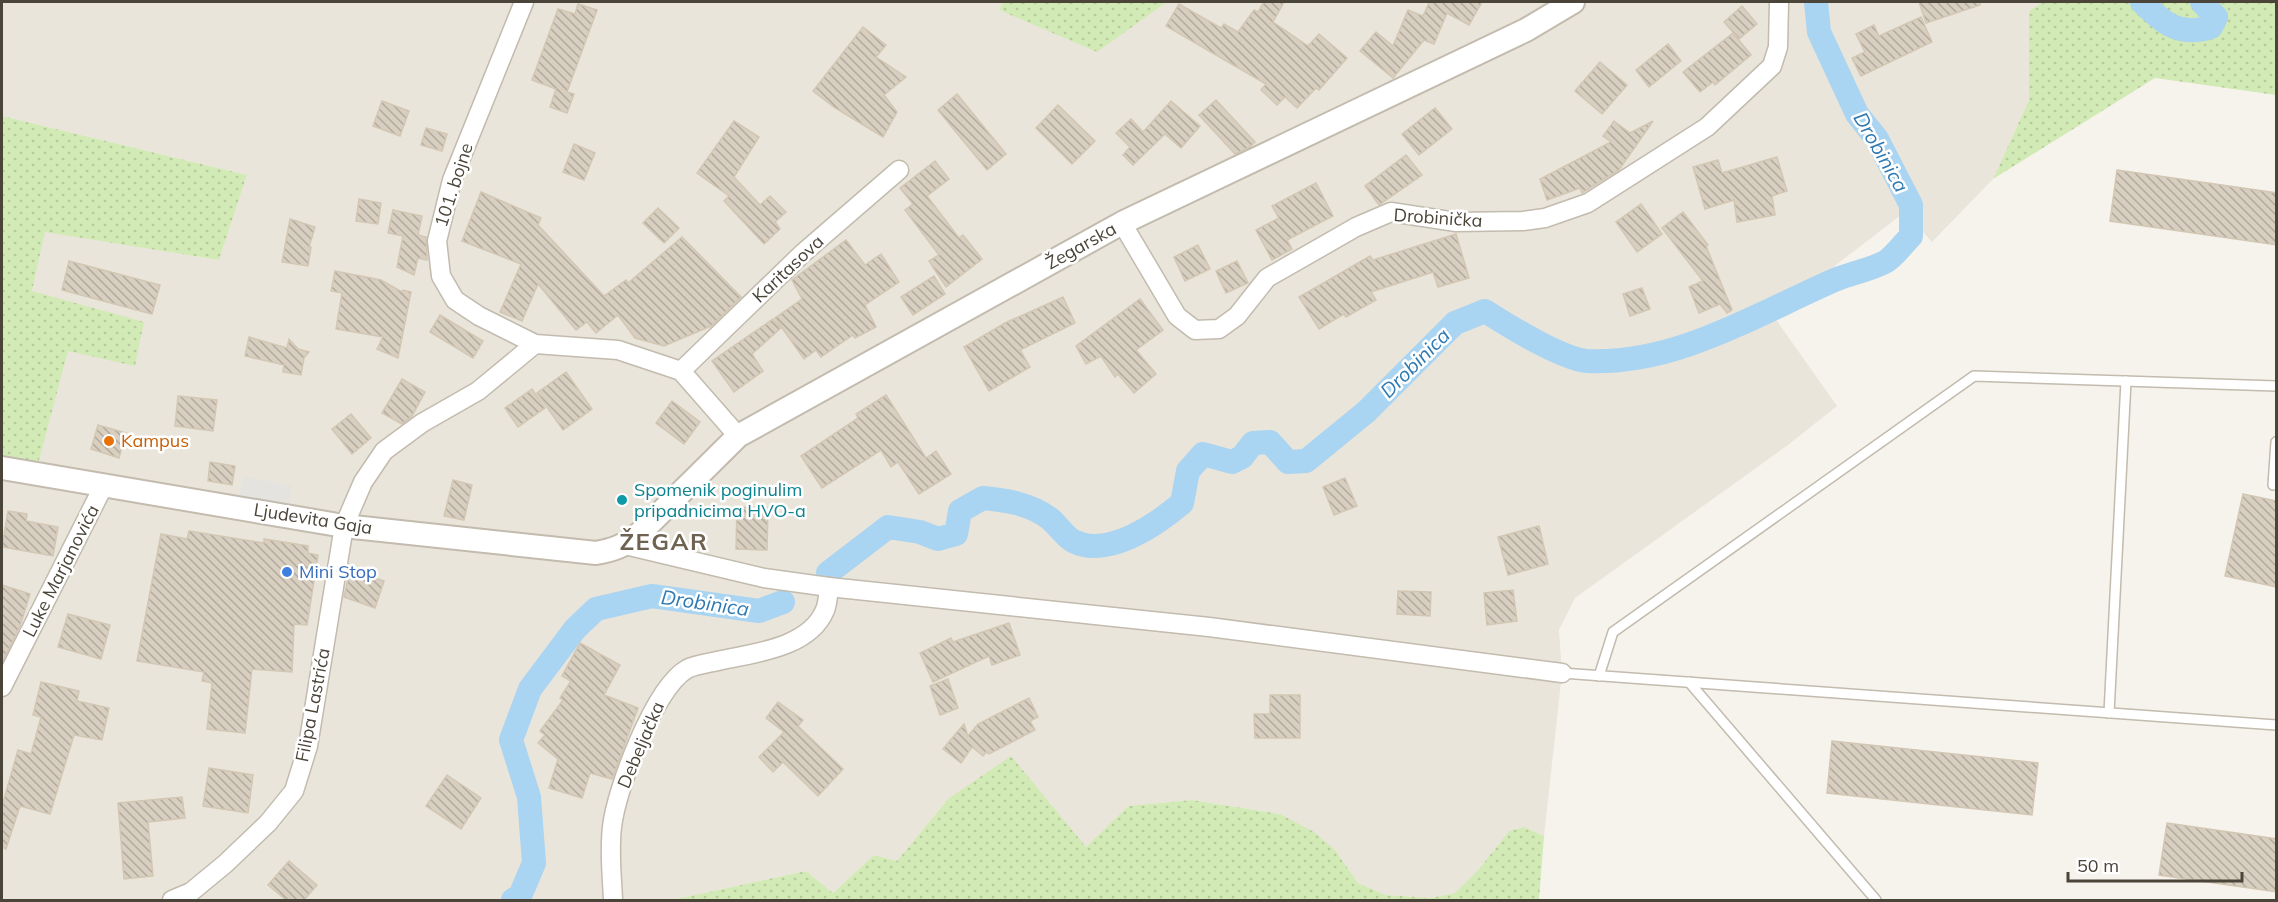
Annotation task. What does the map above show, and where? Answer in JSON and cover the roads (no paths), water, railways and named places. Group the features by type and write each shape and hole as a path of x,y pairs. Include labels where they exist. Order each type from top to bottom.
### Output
{"street":[{"name":"101. bojne","path":"524,2 452,180 437,241 441,276 455,300 479,316 535,344 618,350 681,371"},
{"name":"Žegarska","path":"625,545 738,436 1122,223 1526,30 1573,2"},
{"name":"Drobinička","path":"1122,223 1177,316 1195,330 1219,329 1237,316 1267,278 1356,227 1391,212 1456,222 1523,221 1565,213 1602,194 1707,127 1772,66 1778,47 1779,2"},
{"name":"Karitasova","path":"681,371 803,253 899,170"},
{"name":"Filipa Lastrića","path":"172,900 191,892 225,864 268,823 294,791 308,746 344,526 363,482 384,451 422,423 478,391 535,344"},
{"path":"681,371 738,436"},
{"name":"Ljudevita Gaja","path":"2,468 344,526 596,553 625,545"},
{"name":"Luke Marjanovića","path":"2,687 104,487"},
{"path":"625,545 764,578 829,587 1209,627 1562,673"},
{"name":"Debeljačka","path":"613,900 612,826 620,794 661,695 673,679 688,668 758,653 798,639 811,629 825,610 829,587"}],"lane":[{"path":"1599,676 1613,632 1974,376 2277,386"},
{"path":"2109,712 2126,381"},
{"path":"2273,485 2277,442"},
{"path":"1562,673 2277,725"},
{"path":"1689,682 1876,900"}],"waterway":[{"name":"Drobinica","path":"828,573 888,527 920,532 938,539 956,534 960,511 983,498 1034,509 1049,518 1070,539 1087,545 1101,546 1131,537 1182,503 1188,471 1203,454 1232,462 1242,457 1253,443 1270,442 1288,462 1306,461 1366,412 1455,323 1485,311 1535,341 1576,359 1620,360 1653,355 1685,346 1747,321 1837,279 1885,262 1911,236 1911,205 1877,139 1857,114 1819,32 1816,2"},
{"name":"Drobinica","path":"2142,2 2165,22 2190,30 2211,27 2216,17 2202,2"},
{"name":"Drobinica","path":"513,900 520,896 534,863 529,797 511,740 530,689 575,629 596,609 652,596 759,611 783,602"}],"place":[{"name":"Kampus","path":"109,441"},
{"name":"Spomenik poginulim pripadnicima HVO-a","path":"622,500"},
{"name":"Mini Stop","path":"287,572"}],"district":[{"name":"ŽEGAR","path":"664,542"}]}
